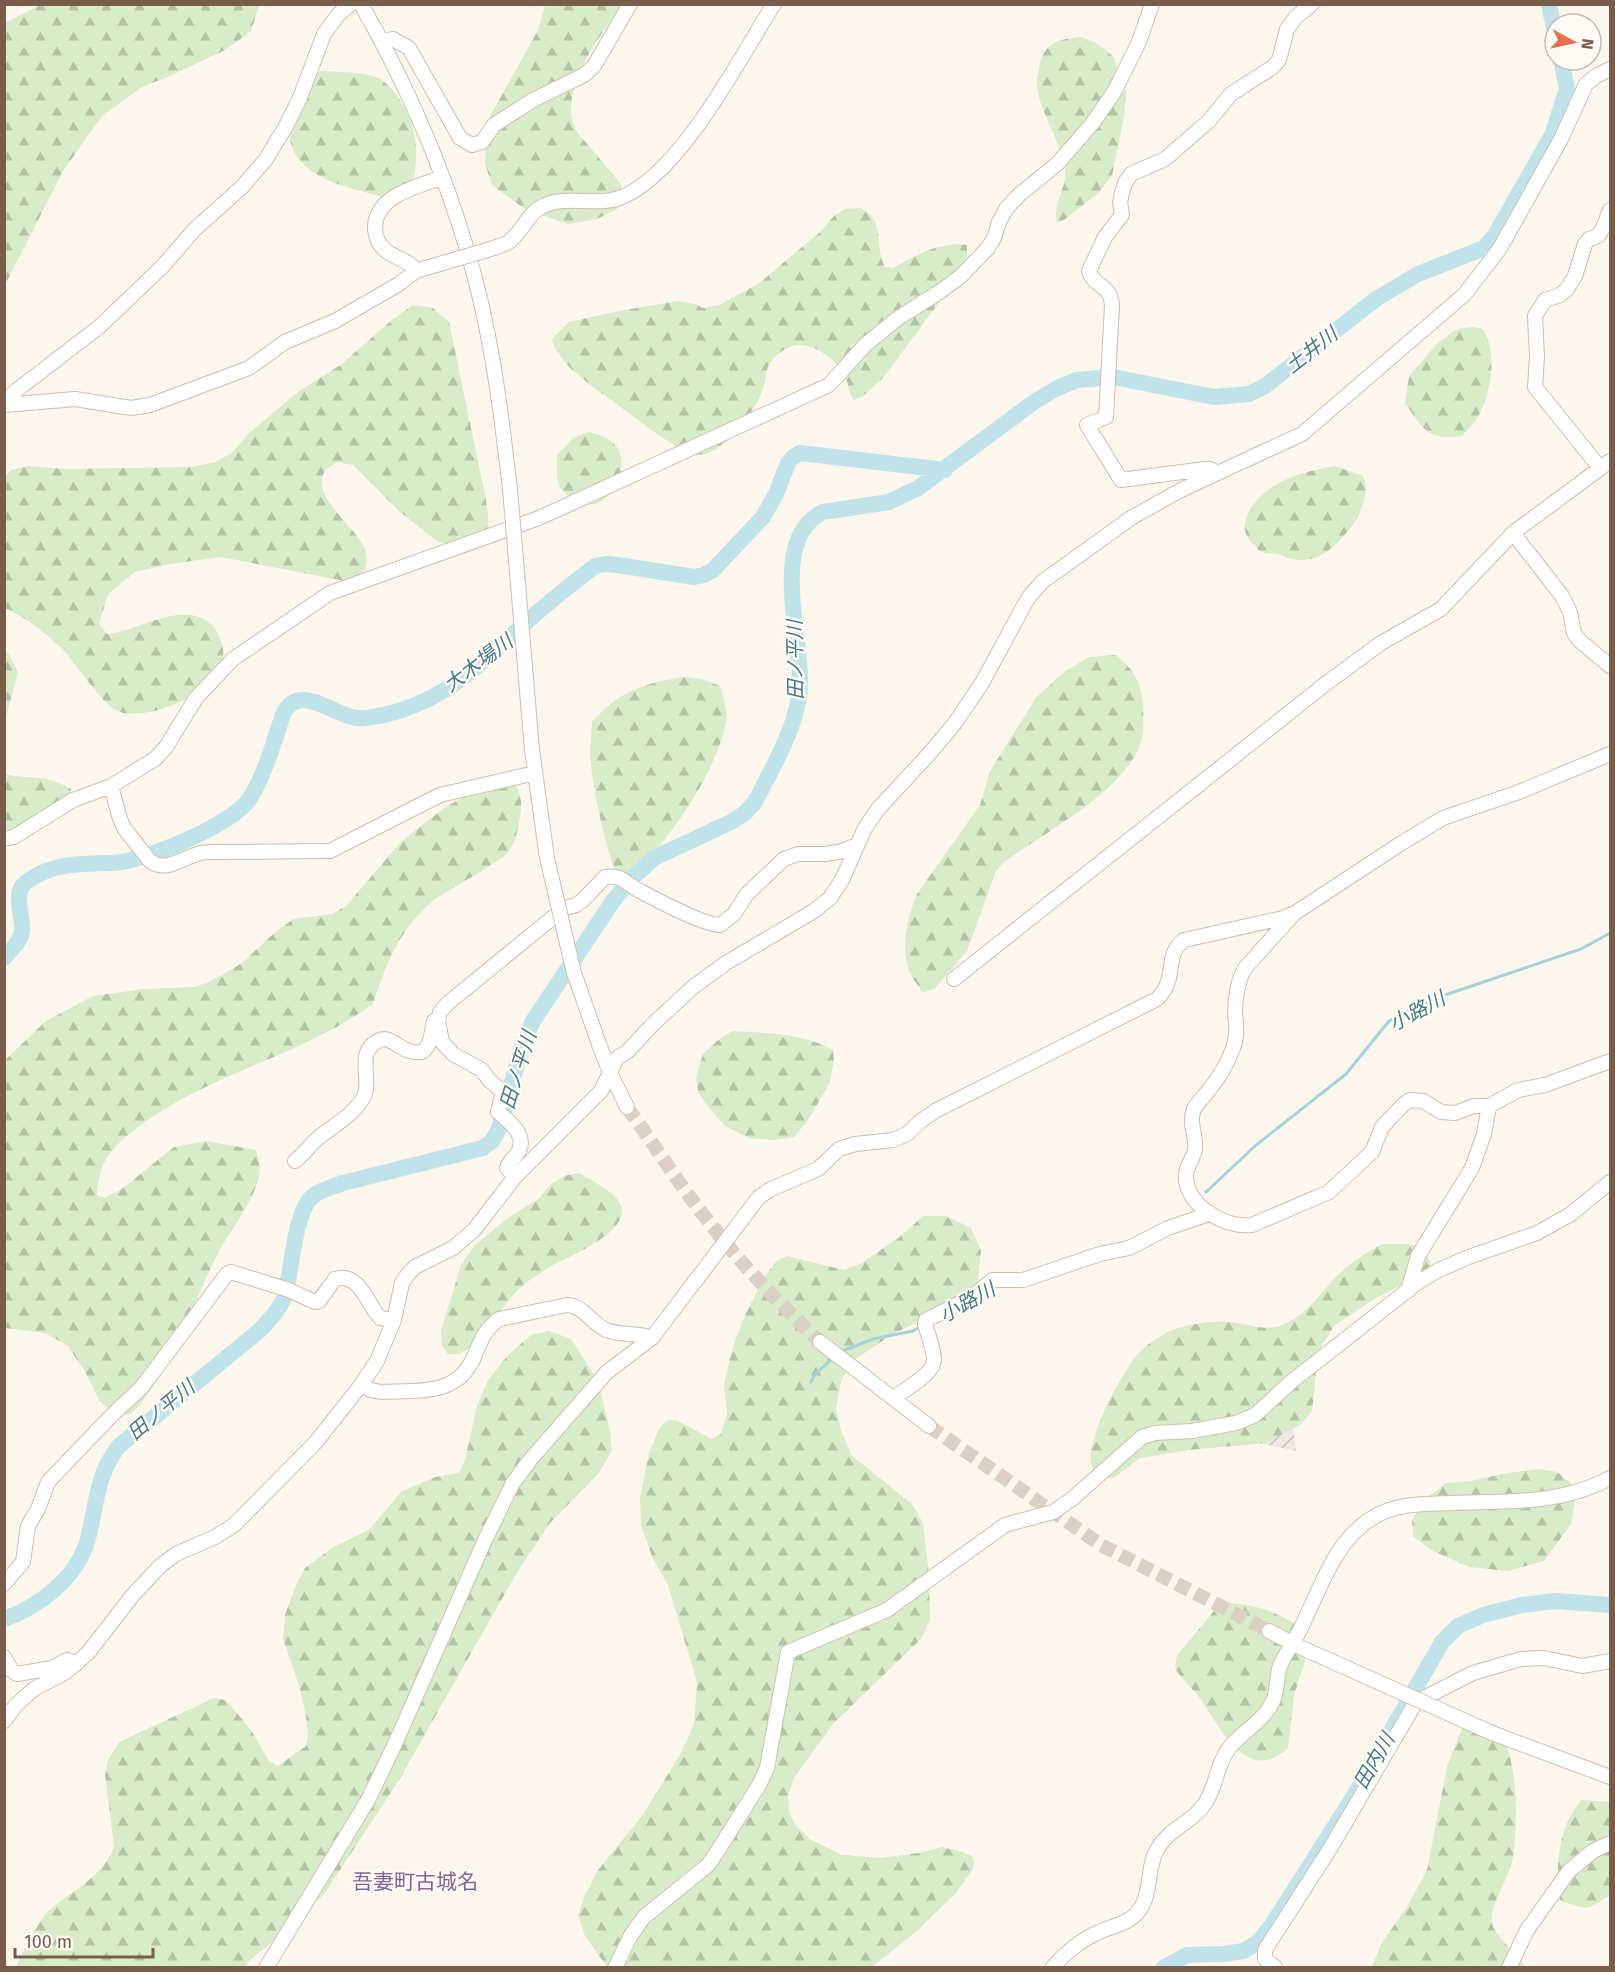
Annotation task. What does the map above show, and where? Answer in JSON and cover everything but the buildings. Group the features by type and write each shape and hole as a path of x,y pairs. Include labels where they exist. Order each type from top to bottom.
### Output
{"street":[{"path":"7,405 13,393 99,327 163,266 194,230 242,187 266,159 299,100 324,34 338,15 350,4"},
{"path":"361,4 382,42 442,177 477,286 498,394 510,489 532,750 547,858 574,973 610,1073 627,1107"},
{"path":"382,42 393,39 409,48 460,138 472,145 485,138 494,125 533,99 584,75 594,66 630,4"},
{"path":"7,405 75,399 131,408 150,405 249,368 285,342 335,321 399,284 416,271 507,243 531,214 540,207 568,200 589,203 623,196 646,182 682,147 774,4"},
{"path":"4,839 14,837 73,800 111,786 155,759 166,747 196,698 233,659 330,593 540,518 829,385 865,345 898,318 961,276 988,248 1006,209 1019,195 1057,164 1092,124 1114,92 1139,42 1152,4"},
{"path":"1218,473 1205,469 1121,480 1087,426 1106,417 1112,297 1108,290 1090,276 1089,271 1105,237 1122,215 1120,202 1125,183 1136,170 1165,159 1209,121 1231,94 1273,67 1279,60 1287,29 1296,16 1311,4"},
{"path":"4,1721 16,1705 34,1689 66,1672 88,1653 132,1596 160,1566 176,1554 216,1538 234,1525 316,1442 361,1385 376,1361 394,1320 399,1293 408,1274 415,1267 453,1248 474,1230 515,1177 601,1091 617,1058 627,1052 693,987 726,963 814,911 830,898 842,880 857,845 878,809 955,723 982,682 1028,598 1042,582 1131,518 1179,491 1302,434 1465,294 1500,248 1561,140 1586,84 1611,69"},
{"path":"416,271 383,248 376,238 376,217 381,207 389,199 442,177"},
{"path":"954,979 1328,682 1381,644 1441,609 1513,533 1605,464 1536,387 1535,316 1545,300 1560,296 1567,289 1575,276 1585,244 1589,239 1598,236 1611,210"},
{"path":"1513,533 1562,596 1570,612 1574,633 1580,642 1611,666"},
{"path":"266,1968 368,1800 513,1483 530,1460 607,1372 652,1338 759,1197 771,1189 818,1169 839,1149 855,1144 893,1140 908,1134 935,1111 1157,999 1169,983 1173,953 1177,945 1184,940 1295,913 1443,818 1519,792 1611,754"},
{"path":"111,786 120,819 146,857 155,865 165,867 197,854 213,852 330,851 440,795 535,773"},
{"path":"296,1161 316,1139 349,1114 363,1097 367,1085 364,1065 370,1048 382,1039 389,1039 406,1051 422,1052 427,1049 435,1017 448,1003 551,918 583,900 605,877 616,876 704,922 720,924 734,914 747,894 784,859 798,854 839,852 857,845"},
{"path":"1295,913 1245,968 1240,978 1235,1010 1238,1031 1233,1048 1225,1066 1207,1092 1199,1099 1193,1112 1191,1122 1195,1150 1187,1168 1186,1179 1191,1194 1209,1214 1218,1219 1240,1225 1252,1224 1321,1197 1372,1152 1382,1127 1410,1100 1423,1101 1441,1112 1455,1113 1473,1106 1489,1106 1518,1090 1545,1085 1611,1061"},
{"path":"440,1012 439,1032 447,1049 482,1070 489,1080 503,1092 498,1112 515,1128 521,1143 520,1149 508,1163 507,1168 515,1177"},
{"path":"1408,1291 1418,1256 1472,1168 1484,1134 1489,1106"},
{"path":"615,1968 631,1935 644,1917 708,1865 759,1785 767,1768 788,1652 887,1610 1005,1525 1053,1512 1142,1437 1155,1433 1192,1431 1236,1423 1255,1415 1387,1305 1437,1271 1466,1258 1537,1233 1571,1214 1611,1182"},
{"path":"893,1398 927,1374 933,1366 934,1360 926,1320 972,1297 992,1280 1023,1280 1100,1254 1129,1248 1168,1228 1209,1214"},
{"path":"4,1584 23,1562 28,1526 38,1509 48,1482 141,1388 222,1277 231,1272 286,1289 315,1302 319,1301 334,1279 345,1278 362,1289 380,1318 394,1320"},
{"path":"361,1385 381,1392 443,1388 466,1374 490,1325 499,1319 567,1305 574,1305 581,1309 606,1330 652,1338"},
{"path":"820,1342 929,1426"},
{"path":"1052,1968 1091,1936 1134,1916 1142,1906 1147,1894 1152,1860 1158,1847 1168,1835 1195,1815 1204,1804 1211,1792 1220,1762 1230,1747 1269,1709 1273,1702 1281,1665 1297,1646 1333,1563 1356,1530 1373,1517 1394,1508 1417,1504 1550,1499 1582,1490 1611,1478"},
{"path":"1269,1631 1297,1646 1492,1733 1611,1777"},
{"path":"4,1657 12,1671 17,1674 52,1668 67,1660 76,1664"},
{"path":"1276,1968 1265,1959 1265,1950 1331,1847 1416,1702 1473,1673 1521,1659 1544,1658 1582,1666 1611,1661"},
{"path":"1509,1968 1527,1930 1569,1871 1593,1851 1611,1843"}],"shaded area":[{"path":"1292,1420 1296,1451 1255,1442"}],"green space":[{"path":"40,5 259,5 251,31 227,49 142,87 101,117 63,171 5,285 5,23"},
{"path":"545,5 623,5 583,65 572,100 572,117 577,132 621,184 621,196 617,209 597,219 569,224 526,210 492,185 485,163 488,120 538,30"},
{"path":"1081,37 1096,43 1113,56 1126,92 1124,116 1112,176 1097,194 1057,223 1057,208 1065,169 1060,148 1042,108 1037,80 1041,60 1048,48 1065,39"},
{"path":"325,71 376,77 389,86 405,109 415,138 415,170 413,183 392,199 326,179 311,171 300,160 292,146 289,120 296,92 308,72"},
{"path":"861,208 869,214 877,227 885,267 893,268 938,247 967,245 967,259 948,290 884,377 863,396 854,400 843,373 828,356 807,346 790,347 777,355 771,363 759,399 735,434 713,451 702,455 690,454 657,434 583,379 566,364 555,347 552,339 569,322 678,301 703,308 719,305 758,284 819,233 834,216 845,209"},
{"path":"413,305 433,308 449,322 486,500 488,528 483,540 477,545 470,550 438,542 399,511 353,465 337,462 325,471 322,481 323,491 328,501 364,547 366,563 362,578 350,582 221,557 169,564 135,572 108,594 99,624 107,634 174,615 185,615 196,616 207,621 219,636 223,652 221,666 213,679 186,699 155,711 141,713 124,713 111,706 96,692 57,644 29,621 5,608 4,477 11,470 28,466 64,469 192,467 215,462 232,453 248,434 298,392 342,364 393,319"},
{"path":"1473,327 1483,329 1490,349 1491,371 1488,393 1480,413 1462,436 1434,435 1422,426 1405,403 1409,376 1438,343 1454,331"},
{"path":"588,432 610,440 620,453 622,461 615,487 609,495 595,504 581,502 566,494 559,485 557,476 557,455 573,438"},
{"path":"1335,466 1363,476 1366,488 1360,513 1342,538 1327,551 1311,559 1291,559 1260,551 1247,536 1245,528 1245,520 1253,504 1267,491 1288,478"},
{"path":"5,651 9,654 18,672 5,721"},
{"path":"1115,655 1131,670 1142,697 1143,733 1132,760 1101,794 1081,810 1004,862 996,871 967,951 935,988 922,993 908,967 905,946 910,914 917,894 980,805 990,771 1036,698 1064,672 1089,657"},
{"path":"685,677 705,680 720,686 726,718 721,742 712,764 686,810 654,852 621,881 610,857 593,782 590,754 592,721 610,704 629,692 657,682"},
{"path":"4,774 45,779 61,784 71,789 69,802 5,836"},
{"path":"491,781 514,783 519,791 521,812 513,844 502,858 438,897 413,921 392,954 373,1004 348,1021 321,1035 210,1085 157,1114 130,1133 106,1160 100,1175 97,1195 105,1198 123,1188 174,1147 207,1141 256,1150 260,1170 251,1198 216,1257 177,1342 152,1388 128,1415 109,1410 99,1400 84,1370 68,1346 45,1333 5,1328 5,1060 46,1021 93,996 144,989 195,987 211,981 242,963 293,919 332,914 346,906 400,843 444,808"},
{"path":"732,1031 797,1037 822,1044 833,1050 834,1062 829,1084 808,1120 794,1137 774,1140 749,1138 725,1126 698,1091 696,1077 703,1054"},
{"path":"579,1173 616,1198 622,1209 620,1219 601,1239 553,1265 523,1286 512,1296 469,1349 459,1354 448,1354 442,1346 441,1331 461,1265 474,1246 504,1221 539,1198 551,1184 564,1176"},
{"path":"923,1216 946,1216 971,1228 981,1251 978,1282 967,1298 893,1334 852,1361 841,1381 836,1409 851,1455 912,1504 923,1523 929,1575 930,1620 921,1639 834,1723 794,1778 788,1796 789,1812 796,1826 810,1839 842,1855 881,1858 919,1853 942,1847 972,1856 973,1869 956,1893 918,1930 872,1967 607,1967 585,1936 578,1916 585,1895 598,1870 642,1816 680,1755 694,1724 697,1682 668,1585 653,1559 641,1525 640,1498 649,1453 659,1429 666,1421 676,1420 712,1439 721,1434 727,1414 724,1384 733,1346 746,1313 764,1278 776,1261 787,1256 844,1270 860,1264 897,1239"},
{"path":"1382,1244 1405,1244 1417,1247 1431,1263 1426,1273 1376,1298 1335,1325 1322,1345 1312,1411 1301,1424 1266,1443 1189,1450 1140,1458 1115,1477 1100,1480 1091,1463 1091,1451 1098,1426 1124,1374 1146,1347 1169,1332 1199,1323 1227,1322 1262,1328 1284,1324 1307,1309 1348,1266"},
{"path":"549,1331 571,1339 598,1381 610,1431 612,1450 599,1473 550,1523 516,1574 399,1780 325,1893 295,1923 249,1961 246,1967 16,1968 41,1920 52,1908 96,1874 114,1847 105,1774 108,1760 119,1742 214,1698 226,1700 251,1730 269,1761 278,1766 306,1746 308,1736 306,1716 299,1685 283,1639 285,1615 305,1568 335,1546 369,1530 401,1492 435,1477 459,1473 465,1460 477,1406 488,1380 508,1355 531,1335"},
{"path":"1540,1469 1557,1472 1571,1483 1575,1500 1571,1524 1544,1561 1508,1571 1469,1567 1433,1551 1413,1536 1412,1520 1424,1500 1447,1483"},
{"path":"1229,1603 1268,1611 1303,1629 1305,1661 1294,1695 1288,1748 1273,1758 1260,1760 1248,1757 1237,1750 1175,1668 1177,1655 1214,1611"},
{"path":"1473,1721 1489,1725 1499,1732 1507,1747 1511,1762 1516,1797 1514,1849 1510,1869 1493,1909 1492,1923 1497,1934 1525,1967 1371,1968 1383,1941 1407,1907 1427,1870 1447,1767 1464,1723"},
{"path":"1582,1800 1610,1802 1610,1895 1586,1908 1560,1900 1558,1875 1563,1834 1574,1810"}],"waterway":[{"name":"土井川","path":"1549,4 1551,12"},
{"name":"田ノ平川","path":"4,1619 43,1599 74,1568 87,1542 105,1469 119,1446 259,1331 276,1312 282,1303 287,1287 294,1243 302,1215 313,1196 343,1183 483,1148 492,1141 499,1129 522,1046 533,1021 613,901 631,879 654,858 731,822 745,813 755,802 787,738 799,697 800,676 792,596 792,570 796,546 806,526 823,512 889,502 918,488 1034,402 1057,388 1077,380 1113,377 1214,397 1249,394 1265,386 1376,299 1418,274 1484,248 1495,235 1552,135 1567,89 1563,72"},
{"name":"大木場川","path":"4,958 17,943 22,932 19,893 25,883 35,876 56,868 112,863 145,856 208,830 241,808 250,798 261,778 284,712 291,704 299,700 308,700 347,716 362,718 391,713 422,702 456,683 595,566 606,564 694,577 704,575 713,570 763,517 776,494 788,463 800,453 945,470"},
{"name":"小路川","path":"1206,1192 1255,1146 1346,1074 1389,1021 1445,995 1581,949 1610,933"},
{"name":"小路川","path":"845,1350 873,1339 913,1331 920,1327"},
{"name":"小路川","path":"811,1382 815,1374 832,1359"},
{"name":"田内川","path":"1163,1968 1187,1955 1244,1951 1258,1942 1272,1925 1352,1799 1442,1642 1458,1626 1483,1615 1522,1605 1556,1601 1610,1605"}],"tunnel":[{"path":"627,1107 725,1242 764,1286 820,1342"},
{"path":"929,1426 1101,1545 1269,1631"}],"district":[{"name":"吾妻町古城名","path":"415,1882"}]}
